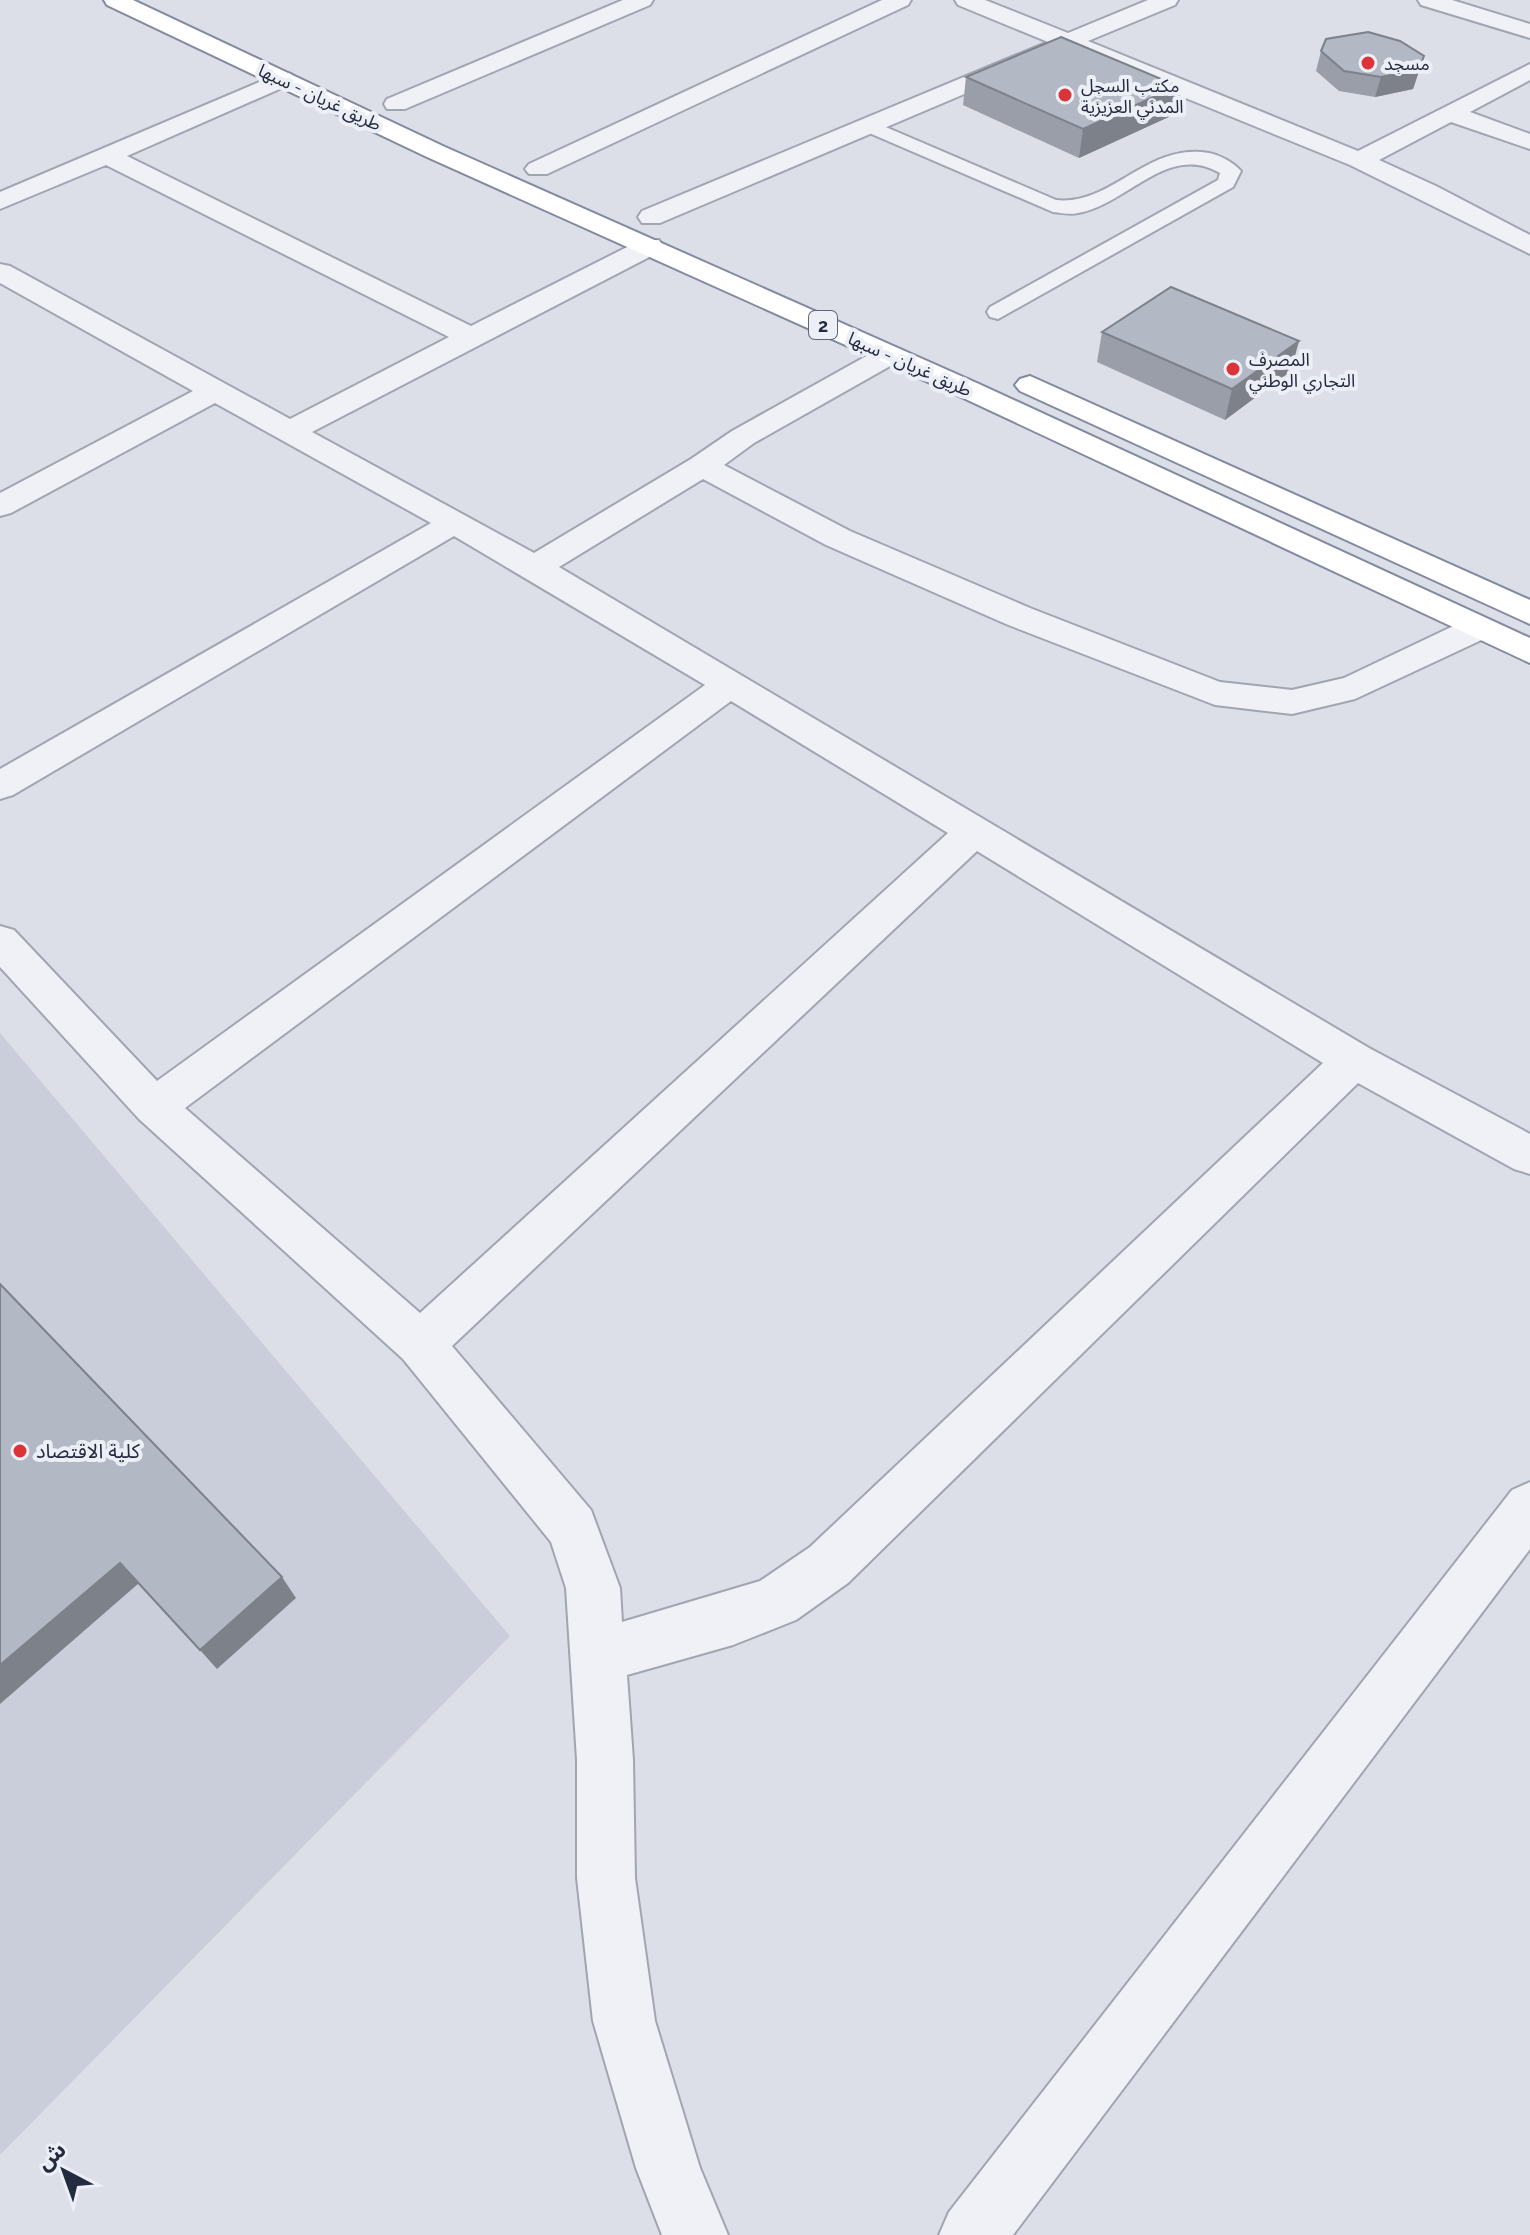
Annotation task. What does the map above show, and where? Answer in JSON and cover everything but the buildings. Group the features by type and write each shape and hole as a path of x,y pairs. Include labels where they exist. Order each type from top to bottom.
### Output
{"highway":[{"name":"طريق غريان - سبها","path":"115,0 436,152 889,355 1530,652"},
{"name":"طريق غريان - سبها","path":"164,0 439,124"},
{"path":"467,136 566,181"},
{"path":"623,205 680,230"},
{"path":"1012,377 1530,613"}],"street":[{"path":"396,104 642,0"},
{"path":"538,169 900,0"},
{"path":"966,0 1359,160 1427,191 1530,246"},
{"path":"651,217 1167,0"},
{"path":"1429,0 1530,31"},
{"path":"1359,160 1529,72"},
{"path":"0,201 283,79"},
{"path":"1450,113 1530,142"},
{"path":"108,156 471,337"},
{"path":"290,431 650,246"},
{"path":"0,272 535,567 1354,1060 1530,1156"},
{"path":"535,567 702,466 743,437 889,355"},
{"path":"0,506 217,390"},
{"path":"702,466 838,538 1018,616 1215,693 1292,702 1355,687 1478,628"},
{"path":"0,786 455,522"},
{"path":"154,1107 730,684"},
{"path":"420,1344 975,831"},
{"path":"0,941 154,1107 420,1344 573,1528 593,1588 600,1655 606,1878 624,2021 668,2168 695,2235"},
{"path":"600,1655 733,1618 777,1601 829,1565 1354,1060"},
{"path":"972,2235 1530,1507"}],"lane":[{"path":"867,125 1053,206 1077,208 1189,154 1218,160 1231,171 1226,183 998,312"}],"shaded area":[{"path":"0,1033 510,1636 0,2155"}],"place":[{"name":"مسجد","path":"1368,63"},
{"name":"مكتب السجل المدني العزيزية","path":"1065,95"},
{"name":"المصرف التجاري الوطني","path":"1233,369"},
{"name":"كلية الاقتصاد","path":"20,1451"}]}
